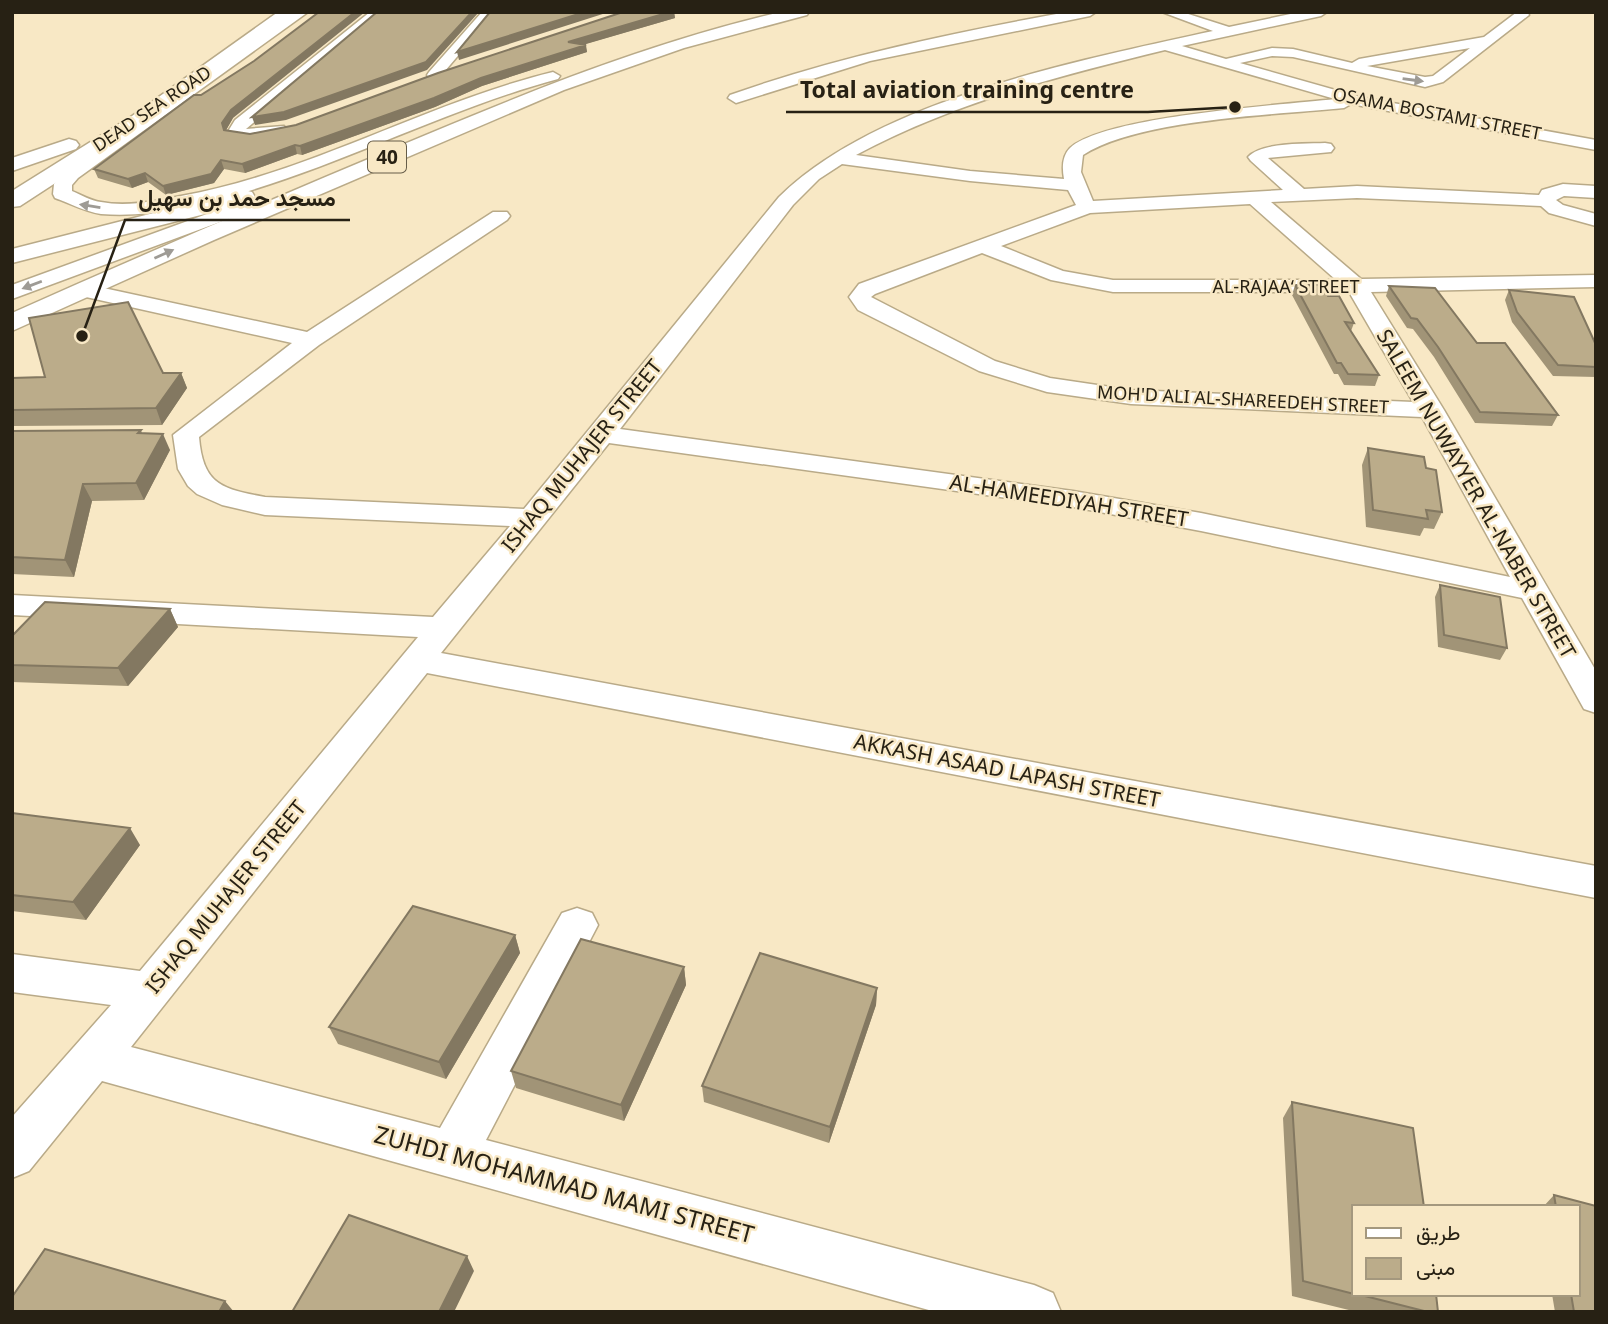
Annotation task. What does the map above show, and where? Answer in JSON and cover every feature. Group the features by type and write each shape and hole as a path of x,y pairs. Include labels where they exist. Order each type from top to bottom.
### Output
{"main road":[{"path":"212,46 263,12"},
{"name":"DEAD SEA ROAD","path":"12,201 139,120 288,12"},
{"name":"40","path":"12,256 207,207 299,179 369,153 553,76 673,35 763,15 802,12"},
{"name":"40","path":"12,323 420,142 614,64 763,15"},
{"path":"12,165 74,141 12,179"}],"street":[{"path":"302,12 72,174 63,184 62,194 87,206 117,208 163,205 225,193 341,155 488,94 553,76"},
{"path":"291,127 258,128 241,123 379,12"},
{"path":"428,77 459,60 489,12"},
{"path":"736,98 781,80 867,56 1090,12"},
{"path":"1168,12 1225,30"},
{"name":"ISHAQ MUHAJER STREET","path":"12,1154 150,991 419,660 440,628 534,518 786,201 815,174 838,158 923,118 1027,81 1225,30 1321,12"},
{"path":"1223,62 1285,52 1411,81 1429,81 1438,79 1522,15"},
{"path":"1346,66 1491,40"},
{"name":"OSAMA BOSTAMI STREET","path":"1164,45 1358,101 1591,150"},
{"path":"1087,206 1075,185 1071,168 1075,153 1086,144 1104,136 1154,126 1358,101"},
{"path":"1298,194 1257,157 1265,153 1325,148"},
{"path":"1591,150 1590,191 1563,190 1549,194 1546,201 1556,209 1596,220"},
{"path":"12,293 253,203 369,153"},
{"path":"838,158 970,176 1075,185"},
{"name":"MOH'D ALI AL-SHAREEDEH STREET","path":"1431,410 1131,397 1047,385 987,366 866,305 860,297 867,289 1087,206 1357,192 1546,201"},
{"name":"SALEEM NUWAYYER AL-NABER STREET","path":"1252,196 1356,286 1431,410 1596,701"},
{"path":"159,435 186,435 311,340 500,216"},
{"name":"AL-RAJAA‘ STREET","path":"984,246 1059,276 1113,286 1356,286 1596,281"},
{"path":"85,290 311,340"},
{"name":"AL-HAMEEDIYAH STREET","path":"602,434 1073,499 1201,522 1533,591"},
{"path":"186,435 186,458 193,476 205,488 230,499 265,506 534,518"},
{"path":"12,605 440,628"},
{"name":"AKKASH ASAAD LAPASH STREET","path":"419,660 1596,882"},
{"path":"452,1155 578,925"},
{"path":"12,973 150,991"},
{"name":"ZUHDI MOHAMMAD MAMI STREET","path":"94,1058 1034,1312"}],"building":[{"path":"319,12 355,12 231,110 222,123 224,130 250,134 296,125 438,73 623,12 670,12 568,42 586,45 481,78 434,98 300,146 295,145 242,164 221,160 211,174 163,186 145,173 128,179 94,169 194,95 201,95 254,61"},
{"path":"377,12 472,12 426,62 284,112 252,117"},
{"path":"490,12 585,12 457,52"},
{"path":"1295,285 1321,285 1328,296 1339,296 1354,323 1345,322 1379,375 1348,374 1341,363 1337,363"},
{"path":"1389,286 1435,288 1477,343 1505,343 1558,415 1480,412 1438,347 1417,319 1411,318"},
{"path":"1509,290 1574,297 1596,345 1596,367 1558,365 1517,312"},
{"path":"128,302 163,373 181,373 156,408 12,410 12,378 45,377 29,318"},
{"path":"141,430 138,433 163,434 136,483 83,484 65,560 12,557 12,431"},
{"path":"1368,448 1424,457 1426,468 1436,470 1442,512 1426,510 1428,519 1373,510"},
{"path":"1440,585 1500,597 1507,648 1444,635"},
{"path":"45,602 170,609 118,668 12,665 12,636"},
{"path":"12,813 130,828 73,902 12,895"},
{"path":"413,906 515,935 439,1062 329,1027"},
{"path":"581,939 684,967 621,1105 511,1071"},
{"path":"760,953 877,988 830,1127 702,1086"},
{"path":"1292,1102 1413,1128 1424,1205 1352,1205 1352,1293 1303,1281"},
{"path":"1554,1195 1596,1206 1596,1312 1574,1312 1571,1296 1580,1296 1580,1205 1556,1205"},
{"path":"349,1215 467,1256 439,1312 292,1312"},
{"path":"45,1249 225,1301 219,1312 12,1312 12,1297"},
{"path":"1365,1296 1436,1296 1438,1312 1428,1312"}],"place":[{"name":"Total aviation training centre","path":"1235,107"},
{"name":"مسجد حمد بن سهيل","path":"82,336"}]}
